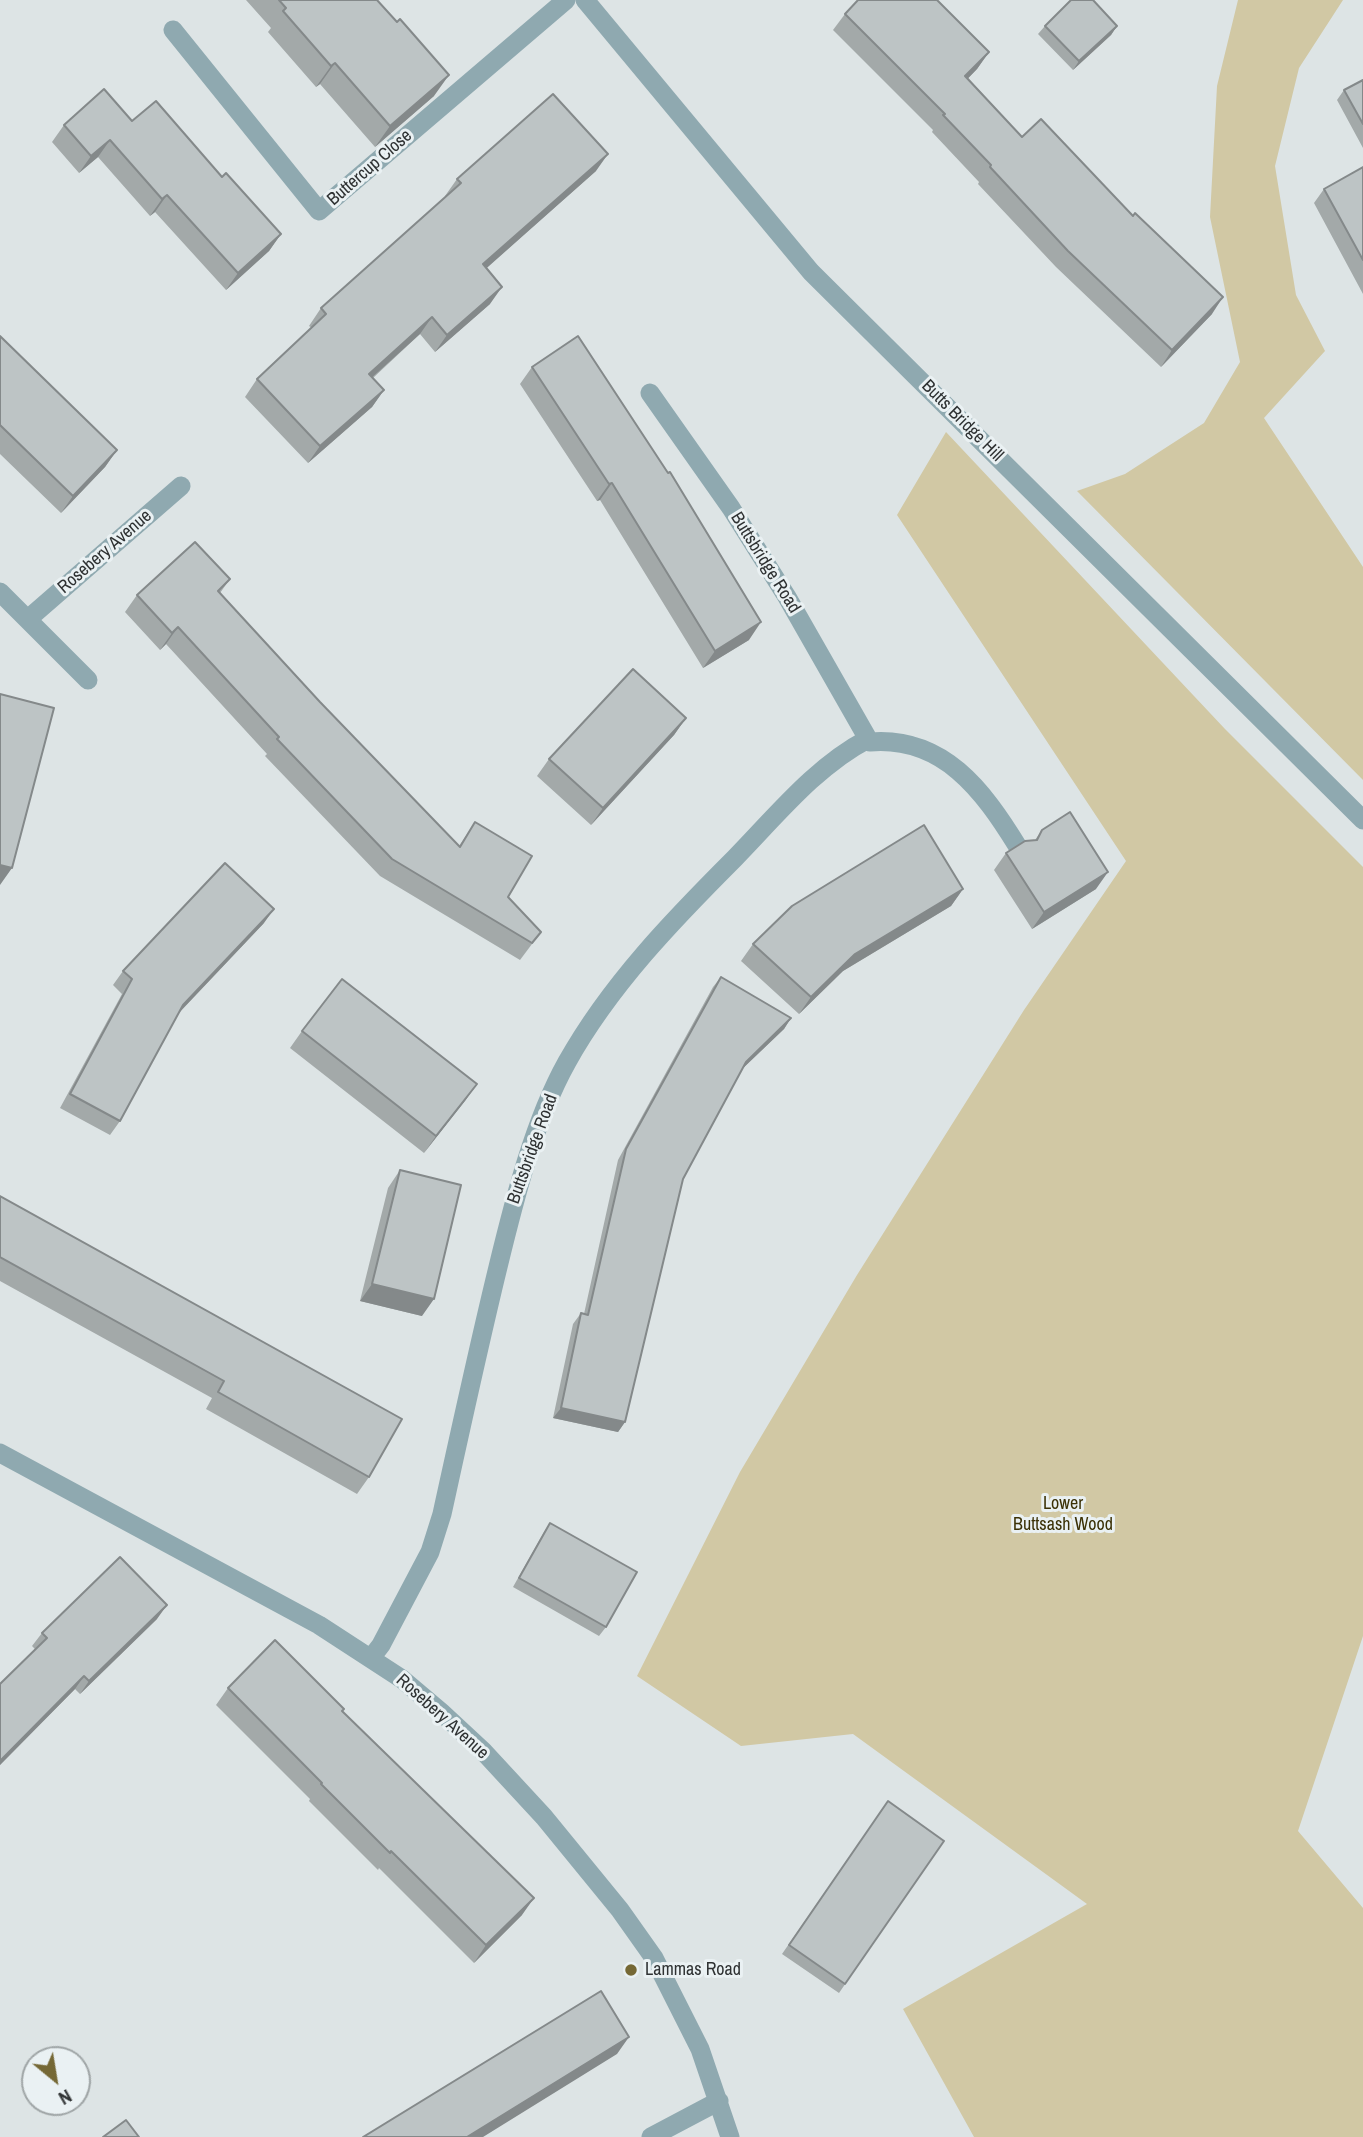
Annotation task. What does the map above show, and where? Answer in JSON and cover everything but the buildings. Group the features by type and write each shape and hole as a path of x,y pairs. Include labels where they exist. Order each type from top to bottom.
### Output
{"street":[{"name":"Buttercup Close","path":"173,30 319,211 566,0"},
{"name":"Butts Bridge Hill","path":"585,0 811,272 1363,820"},
{"name":"Buttsbridge Road","path":"371,1658 382,1645 430,1552 442,1514 512,1208 532,1143 566,1063 620,985 668,928 816,777 834,760 868,739 780,586 731,508 650,393"},
{"name":"Rosebery Avenue","path":"29,618 181,486"},
{"path":"0,592 29,618 88,680"},
{"path":"868,739 870,742 910,744 950,764 982,793 1018,846"},
{"name":"Rosebery Avenue","path":"0,1453 272,1598 371,1658 402,1679 483,1751 544,1817 612,1899 654,1958 700,2049 730,2137"},
{"path":"651,2137 719,2101"}],"green space":[{"path":"1238,0 1343,0 1299,68 1275,166 1296,295 1325,351 1264,418 1363,567 1363,780 1077,491 1125,474 1204,423 1240,362 1210,217 1217,86"},
{"name":"Lower Buttsash Wood","path":"946,432 1225,729 1363,867 1363,1636 1298,1831 1363,1908 1363,2137 974,2137 903,2009 1087,1904 853,1734 741,1746 637,1676 740,1472 857,1275 1024,1010 1126,861 897,515"}],"place":[{"name":"Lammas Road","path":"631,1970"}]}
